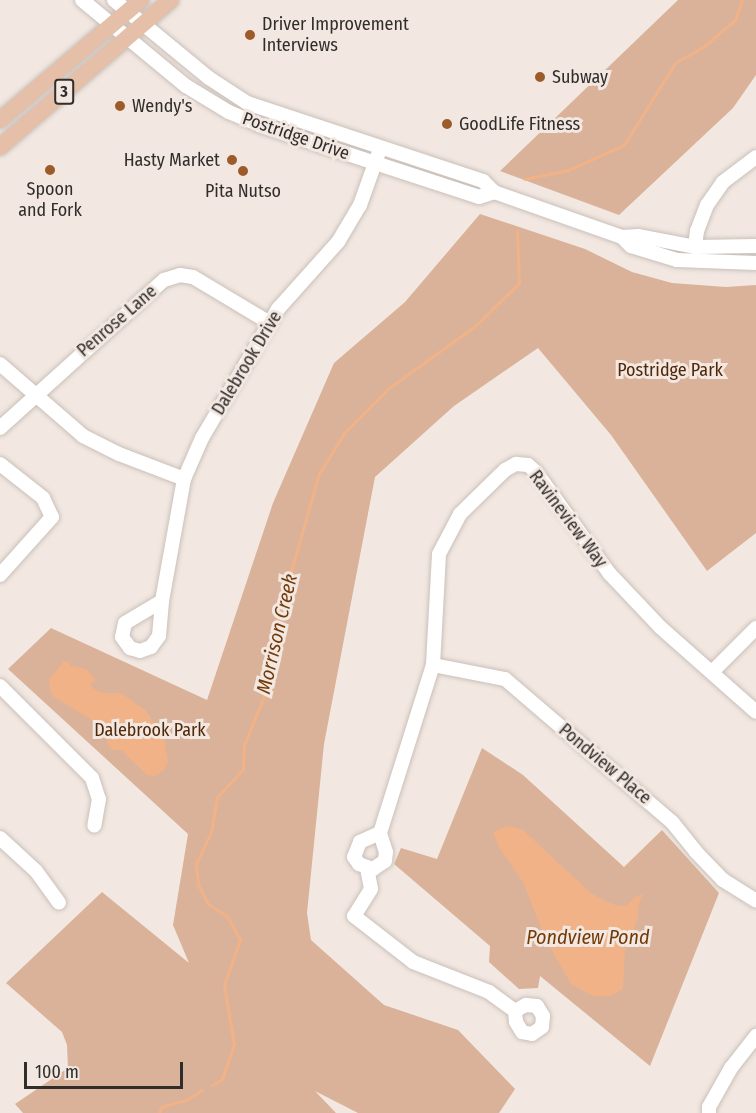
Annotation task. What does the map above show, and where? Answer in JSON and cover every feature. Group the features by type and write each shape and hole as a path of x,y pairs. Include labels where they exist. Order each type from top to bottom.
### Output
{"main road":[{"name":"3","path":"0,147 137,13 171,0"},
{"name":"3","path":"0,120 120,31"}],"street":[{"name":"Postridge Drive","path":"81,0 186,86 229,112 479,197 494,192"},
{"name":"Postridge Drive","path":"114,0 137,13 201,73 239,98 380,149 483,181 494,192 622,237 639,236 694,247 756,246"},
{"name":"Dalebrook Drive","path":"162,600 184,479 202,438 278,309 338,242 360,205 380,149"},
{"path":"694,247 697,231 707,205 723,182 756,157"},
{"name":"Postridge Drive","path":"622,237 631,246 677,260 756,263"},
{"name":"Penrose Lane","path":"0,428 164,280 180,275 193,277 270,322"},
{"path":"0,364 83,436 119,454 184,479"},
{"path":"0,464 43,498 52,517 0,574"},
{"name":"Ravineview Way","path":"367,868 373,869 385,861 386,852 380,833 433,665 439,554 460,514 506,470 516,464 528,465 536,472 609,573 660,627 713,671 756,712"},
{"path":"713,671 756,627"},
{"name":"Pondview Place","path":"433,665 505,680 672,822 723,880 756,901"},
{"path":"0,686 92,778 99,799 94,826"},
{"path":"380,833 360,842 355,849 354,857 359,864 367,868 371,889 354,916 413,962 489,992 514,1011"},
{"path":"0,838 36,870 59,903"},
{"path":"709,1113 709,1107 731,1068 756,1036"}],"green space":[{"path":"678,0 756,0 756,75 733,108 619,215 500,171"},
{"path":"480,214 585,249 632,272 672,283 726,287 756,285 756,533 707,571 611,435 538,348 454,406 375,477 324,744 307,913 311,940 384,1005 458,1030 515,1089 499,1113 358,1113 315,1091 336,1113 23,1113 15,1104 68,1068 67,1045 62,1032 6,983 102,892 189,963 173,925 188,834 8,669 51,628 207,700 273,503 334,363 405,302"},
{"path":"482,748 523,775 624,867 662,830 719,893 650,1066 540,976 538,988 519,989 489,962 490,946 394,864 401,848 437,859"}],"water":[{"path":"64,661 71,666 86,669 96,680 90,684 94,689 102,693 121,693 146,711 164,738 168,761 164,770 155,776 147,775 121,750 111,750 100,725 54,697 50,690 49,680"},
{"name":"Pondview Pond","path":"508,826 522,829 591,893 607,902 618,906 627,905 635,897 643,894 638,907 638,918 625,950 623,989 611,996 593,996 571,984 547,942 523,882 499,847 493,832"}],"waterway":[{"name":"Morrison Creek","path":"525,179 568,170 624,145 675,63 703,47 735,20 742,0"},
{"name":"Morrison Creek","path":"212,1085 222,1079 234,1045 224,985 240,940 227,916 208,904 198,884 196,864 211,832 217,797 243,769 244,745 267,689 273,634 319,474 344,433 389,388 475,326 519,283 517,231"},
{"name":"Morrison Creek","path":"159,1113 161,1107 186,1100 202,1090"}],"place":[{"name":"Driver Improvement Interviews","path":"250,35"},
{"name":"Subway","path":"540,77"},
{"name":"Wendy's","path":"120,106"},
{"name":"GoodLife Fitness","path":"447,124"},
{"name":"Hasty Market","path":"232,160"},
{"name":"Spoon and Fork","path":"50,170"},
{"name":"Pita Nutso","path":"243,171"}],"park label":[{"name":"Postridge Park","path":"670,370"},
{"name":"Dalebrook Park","path":"150,730"}]}
